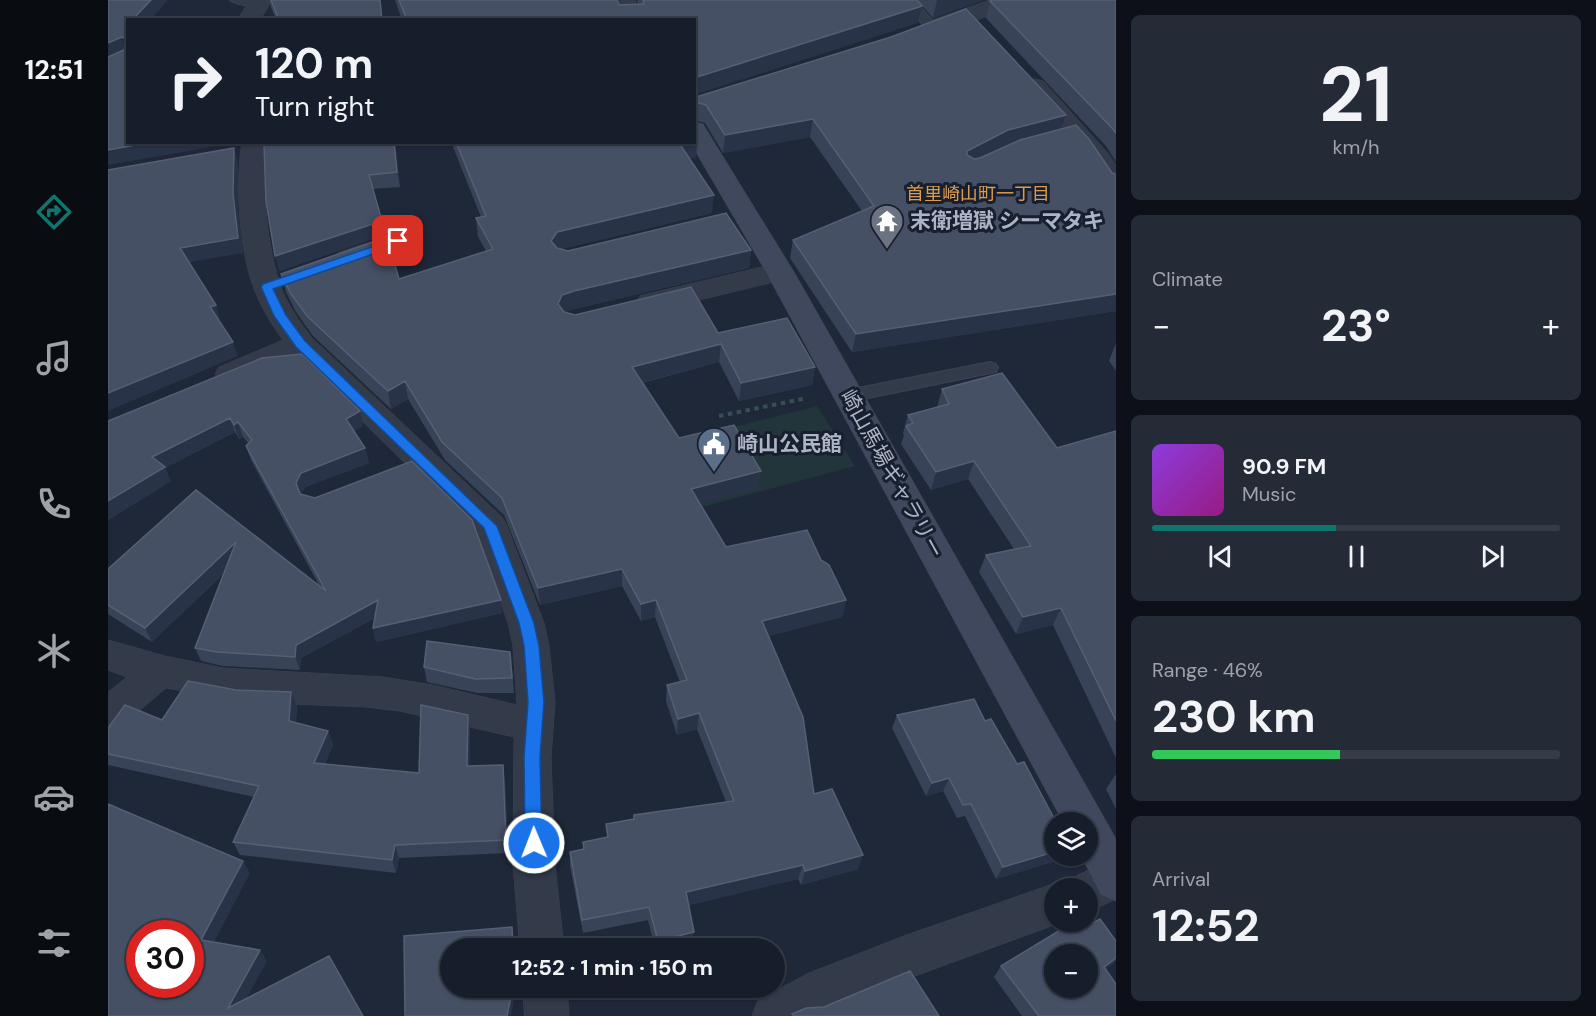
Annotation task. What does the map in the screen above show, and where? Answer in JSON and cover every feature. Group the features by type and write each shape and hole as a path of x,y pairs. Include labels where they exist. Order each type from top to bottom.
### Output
{"street":[{"path":"624,0 630,18"},
{"path":"911,36 1010,0"},
{"path":"967,16 986,33"},
{"path":"1017,67 1089,143 1116,185"},
{"name":"崎山馬場ギャラリー","path":"696,132 780,272 1078,812"},
{"path":"254,149 257,230 278,283 280,316 300,344 490,526 526,623 531,646 536,702 533,725 534,865 541,938"},
{"path":"716,223 747,215"},
{"path":"322,268 398,241"},
{"path":"621,310 780,272"},
{"path":"204,385 300,344"},
{"path":"390,470 420,458"},
{"path":"108,655 159,672 219,684 400,695 533,725"},
{"path":"108,714 159,672"},
{"path":"1098,854 1108,882"},
{"path":"774,1016 825,989 874,969 1044,909"},
{"path":"546,998 548,1016"}],"lane":[{"path":"236,0 257,7"},
{"path":"906,0 933,28"},
{"path":"848,396 990,368"}],"path":[{"path":"719,416 811,397"}],"green space":[{"path":"817,406 855,466 691,510 675,442"}],"building":[{"path":"108,0 151,0 134,18 126,18 126,39 122,37 108,43"},
{"path":"271,0 380,0 382,18 278,18"},
{"path":"399,0 617,0 619,5 644,4 643,0 917,0 922,6 696,77 696,18 406,18"},
{"path":"1116,0 1116,133 990,1"},
{"path":"966,9 1066,115 1008,130 967,151 967,155 974,159 1020,140 1076,125 1089,139 1112,173 1116,174 1116,294 856,334 793,240 874,206 813,119 725,135 706,105 696,102 696,97 891,37"},
{"path":"126,39 126,144 141,144 108,150 108,57 124,50"},
{"path":"264,144 394,144 397,172 369,175 382,221 275,256 266,201"},
{"path":"457,144 680,144 714,195 557,232 551,241 557,248 568,251 726,213 751,250 574,291 562,295 558,304 564,312 575,315 691,287 718,333 787,318 815,367 741,383 721,344 632,367 679,438 734,425 761,471 691,489 726,547 807,530 821,560 829,565 846,600 762,621 803,717 814,794 832,789 863,855 805,871 803,865 686,892 694,932 670,938 657,938 649,907 582,920 570,852 584,849 583,842 608,837 606,824 634,819 634,815 734,801 699,713 678,719 667,685 687,680 656,600 641,604 622,569 538,588 502,498 442,442 405,381 388,391 308,317 291,294 281,274 387,237 399,279 493,249 476,218 486,216"},
{"path":"234,148 233,194 238,238 180,248 216,305 210,307 233,342 108,393 108,170"},
{"path":"302,354 360,411 346,419 365,448 301,473 296,483 300,494 315,498 412,461 472,520 501,600 373,628 378,600 296,645 295,657 217,652 195,648 236,542 145,628 108,605 108,569 196,490 326,591 246,446 252,440 238,422 234,425 230,418 152,457 165,467 108,501 108,421 262,358"},
{"path":"1002,373 1057,448 1116,431 1116,721 1061,608 1023,617 986,555 1031,546 974,461 936,472 906,426 913,423 908,415 949,404 942,389"},
{"path":"427,641 510,652 512,678 475,679 424,667"},
{"path":"188,681 236,690 291,692 289,721 328,731 314,763 419,773 421,705 468,715 467,766 503,765 506,840 395,845 392,860 233,842 259,786 108,754 108,728 125,705 162,720"},
{"path":"974,699 985,721 991,719 1017,764 1024,762 1051,812 1044,812 1044,855 1003,867 971,804 963,805 949,778 932,783 897,715"},
{"path":"108,804 243,861 204,934 204,920 126,920 126,998 204,998 204,941 260,950 228,1008 329,956 363,1016 108,1016"},
{"path":"1100,919 1116,941 1116,958 1104,967 1116,984 1116,1016 1039,1016 1001,966 1057,932 1098,932 1098,920"},
{"path":"512,927 513,938 440,938 440,998 511,998 507,1016 405,1016 404,936"},
{"path":"910,971 939,1016 794,1016 792,1014 806,1008 824,1007"}],"place":[{"name":"末衛増獄 シーマタキ","path":"887,250"},
{"name":"崎山公民館","path":"714,473"}],"district":[{"name":"首里崎山町一丁目","path":"978,194"}],"route":[{"path":"398,241 267,287 280,316 300,344 490,526 526,623 531,646 536,702 532,757 534,843"}]}
